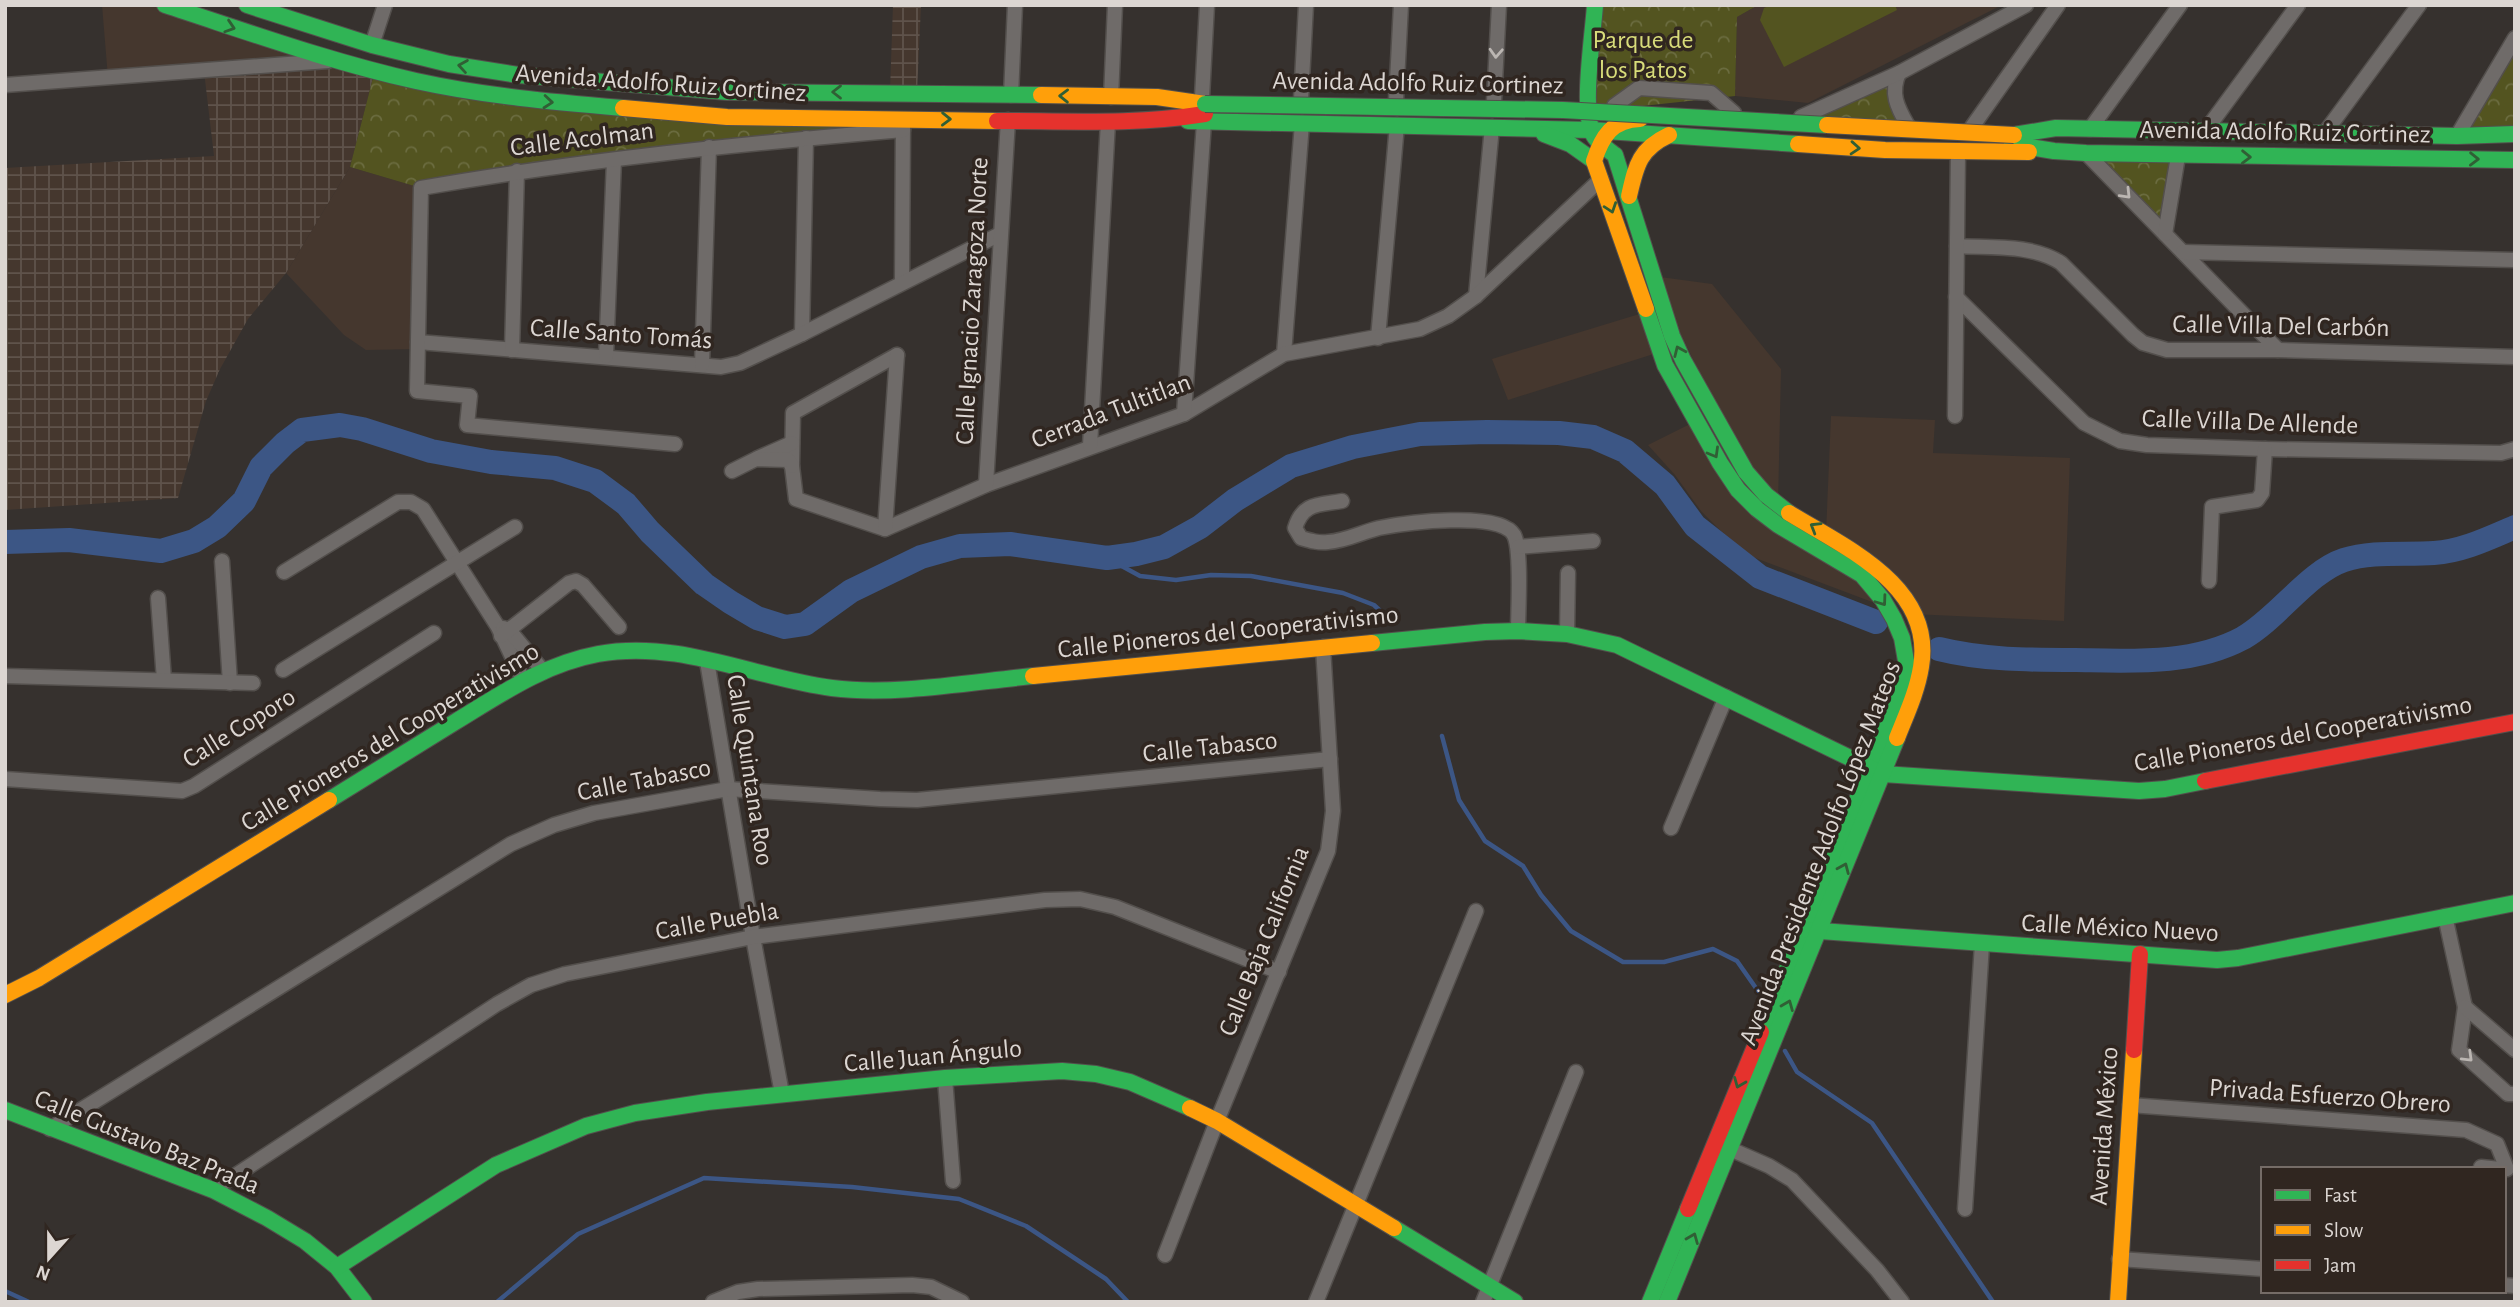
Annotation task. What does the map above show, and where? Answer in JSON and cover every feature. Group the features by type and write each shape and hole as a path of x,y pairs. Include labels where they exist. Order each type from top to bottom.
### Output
{"main road":[{"name":"Avenida Adolfo Ruiz Cortinez","path":"165,5 337,61 495,97 727,117 903,124 1007,120 1108,122 1166,120 1237,99 1349,99 1590,104 1834,118 1909,126 2457,136 2515,134"},
{"name":"Avenida Adolfo Ruiz Cortinez","path":"247,5 283,11 372,45 449,64 500,72 661,88 728,92 1157,97 1204,109 1302,122 1492,127 1599,135 1670,135 1885,150 2515,160"},
{"path":"1594,161 1599,135 1590,104 1595,5"},
{"path":"495,97 500,72"},
{"path":"1348,124 1349,99"},
{"name":"Avenida Adolfo Ruiz Cortinez","path":"1204,109 1563,110 2013,139 2054,151"},
{"path":"1599,135 1623,119 1633,118 1783,128 1810,125 1834,118"},
{"name":"Avenida Adolfo Ruiz Cortinez","path":"2013,139 2056,128"},
{"path":"1523,129 1561,139 1579,148 1594,161"},
{"name":"Avenida Presidente Adolfo López Mateos","path":"1599,135 1615,155 1679,353 1750,478 1764,494 1778,504 1873,562 1903,598 1916,620 1921,633 1923,657 1919,679 1876,771 1722,1145 1650,1302"},
{"path":"1629,197 1640,155 1650,144 1670,135"},
{"name":"Avenida Presidente Adolfo López Mateos","path":"1594,161 1665,365 1720,463 1738,490 1757,509 1862,575 1894,619 1902,638 1906,661 1905,675 1876,771"},
{"name":"Calle Pioneros del Cooperativismo","path":"5,995 51,971 523,680 592,654 627,650 664,652 801,683 865,690 909,688 1485,632 1567,634 1617,645 1876,771 2139,791 2515,722"},
{"name":"Calle México Nuevo","path":"1810,930 2217,960 2515,903"},
{"name":"Avenida México","path":"2118,1302 2140,954"},
{"name":"Calle Juan Ángulo","path":"337,1267 496,1165 586,1126 647,1111 707,1102 945,1078 1062,1071 1096,1074 1130,1082 1217,1121 1515,1302"},
{"name":"Calle Gustavo Baz Prada","path":"5,1110 212,1190 295,1236 337,1267 365,1302"},
{"name":"Avenida Presidente Adolfo López Mateos","path":"1667,1302 1722,1145"}],"street":[{"path":"372,45 385,5"},
{"path":"1011,95 1015,5"},
{"path":"1111,97 1115,5"},
{"path":"1184,414 1204,109 1207,5"},
{"path":"1301,99 1306,5"},
{"path":"1396,100 1401,5"},
{"path":"1494,101 1499,5"},
{"path":"1801,117 1899,72 2026,5"},
{"path":"1972,127 2058,5"},
{"path":"2090,128 2180,5"},
{"path":"2206,130 2298,5"},
{"path":"2324,134 2419,5"},
{"path":"279,43 283,11"},
{"path":"2457,136 2515,38"},
{"path":"5,85 337,61"},
{"path":"1899,72 1894,85 1895,100 1909,126"},
{"name":"Calle Ignacio Zaragoza Norte","path":"986,485 1007,120"},
{"path":"1090,446 1108,122"},
{"path":"1284,354 1302,122"},
{"path":"902,282 903,124"},
{"name":"Calle Acolman","path":"418,342 421,188 517,171 806,138 903,124"},
{"path":"1378,338 1397,125"},
{"path":"1476,296 1492,127"},
{"path":"802,334 806,138"},
{"path":"702,365 709,148"},
{"path":"1955,415 1958,152"},
{"path":"2086,153 2278,350"},
{"path":"2165,234 2178,156"},
{"path":"606,356 614,160"},
{"path":"512,350 517,171"},
{"name":"Cerrada Tultitlan","path":"885,529 986,485 1184,414 1284,354 1420,329 1448,316 1476,296 1601,179"},
{"name":"Calle Santo Tomás","path":"418,342 721,367 740,363 802,334 1000,234"},
{"name":"Calle Villa Del Carbón","path":"1957,246 2048,255 2061,263 2133,335 2154,348 2515,357"},
{"path":"2183,252 2515,260"},
{"name":"Calle Villa De Allende","path":"1956,297 2067,409 2084,423 2120,441 2147,445 2265,449 2501,453 2515,449"},
{"path":"418,342 417,391 470,396 467,425 675,444"},
{"path":"897,355 885,529 796,499 792,443 793,413 897,355"},
{"path":"732,471 792,443"},
{"path":"2209,582 2212,507 2258,500 2262,494 2265,449"},
{"path":"756,459 788,460 792,466"},
{"path":"1342,500 1309,506 1298,516 1295,528 1301,538 1317,543 1330,542 1411,523 1486,521 1501,524 1513,533 1518,547 1518,631"},
{"path":"284,572 398,502 411,502 423,509 503,631 523,680"},
{"path":"283,670 515,527"},
{"path":"1518,547 1593,541"},
{"path":"222,561 230,682"},
{"path":"1567,634 1568,573"},
{"path":"503,631 569,583 576,581 583,585 619,626"},
{"path":"158,598 164,680"},
{"path":"503,631 543,671"},
{"name":"Calle Coporo","path":"6,779 182,791 194,786 434,633"},
{"name":"Calle Baja California","path":"1165,1255 1328,851 1333,811 1323,647"},
{"name":"Calle Quintana Roo","path":"707,661 727,789 782,1094"},
{"path":"5,676 253,684"},
{"path":"1671,828 1726,697"},
{"name":"Calle Tabasco","path":"50,1129 512,844 554,825 594,813 727,789 917,800 1330,759"},
{"name":"Calle Puebla","path":"212,1190 497,1004 531,985 565,974 753,937 1045,900 1080,899 1115,907 1279,972"},
{"path":"1316,1302 1476,911"},
{"name":"Privada Esfuerzo Obrero","path":"2445,916 2465,1007 2459,1050 2508,1094 2515,1094"},
{"path":"1965,1209 1982,944"},
{"path":"2465,1007 2515,1050"},
{"path":"1483,1302 1576,1072"},
{"path":"945,1078 953,1181"},
{"name":"Privada Esfuerzo Obrero","path":"2130,1105 2466,1130 2497,1144 2507,1169"},
{"path":"1722,1145 1769,1166 1792,1180 1877,1270 1902,1302"},
{"path":"2119,1259 2261,1269"},
{"path":"713,1302 738,1292 758,1289 912,1285 931,1287 961,1302"}],"shaded area":[{"path":"102,5 165,5 337,61 108,78"},
{"path":"893,5 921,5 917,93 890,92"},
{"path":"1758,5 2002,5 1808,103 1735,96 1737,17"},
{"path":"339,61 375,70 350,167 286,273 248,319 220,369 206,401 178,498 5,510 5,168 214,156 204,71"},
{"path":"350,167 421,188 418,349 366,350 344,335 286,273"},
{"path":"1653,276 1712,284 1781,369 1778,504 1750,478"},
{"path":"1646,312 1660,352 1508,400 1492,359"},
{"path":"1831,416 1935,420 1933,453 2070,458 2064,621 1912,614 1826,533"},
{"path":"1696,421 1848,565 1888,608 1750,556 1722,532 1701,511 1675,475 1648,445"}],"green space":[{"name":"Parque de los Patos","path":"1595,5 1758,5 1737,17 1735,96 1633,107 1590,104"},
{"path":"1771,5 1895,5 1897,10 1784,67 1760,20 1764,8"},
{"path":"2515,38 2515,134 2457,136"},
{"path":"375,70 416,81 903,130 421,188 350,167"},
{"path":"1899,73 1894,86 1908,126 1802,117"},
{"path":"2086,153 2178,156 2165,234"}],"waterway":[{"path":"5,542 69,540 161,551 194,541 217,527 244,501 261,467 285,443 302,430 340,425 362,429 431,451 491,462 555,468 595,481 626,504 650,532 704,584 757,618 785,627 805,624 851,591 921,557 960,546 1010,544 1107,558 1164,547 1200,527 1235,500 1291,466 1353,447 1420,434 1559,433 1593,437 1625,451 1665,485 1695,526 1760,577 1876,622"},
{"path":"1939,649 1990,657 2041,660 2140,661 2204,653 2243,638 2318,574 2344,560 2377,554 2445,552 2515,527"},
{"path":"1107,558 1140,576 1176,580 1211,575 1251,576 1343,593 1374,605 1392,622"},
{"path":"1442,736 1459,800 1485,841 1523,866 1541,895 1571,931 1623,962 1664,962 1713,949 1737,961 1758,991"},
{"path":"1785,1051 1797,1072 1872,1123 1993,1302"},
{"path":"497,1302 578,1234 704,1178 852,1187 959,1199 1026,1226 1106,1279 1128,1302"},
{"path":"5,1291 29,1302"}],"traffic: fast":[{"path":"165,5 321,56 416,81 493,95 623,108"},
{"path":"247,5 372,45 449,64 518,75 728,92 1041,95"},
{"path":"1595,5 1588,88 1592,132 1599,142 1615,155 1672,336 1683,360 1746,472 1766,495 1789,513"},
{"path":"1205,104 1563,110 1827,125"},
{"path":"1188,121 1591,130 1798,144"},
{"path":"2014,135 2056,128 2457,136 2515,134"},
{"path":"1544,134 1570,144 1594,161"},
{"path":"2012,144 2086,153 2515,160"},
{"path":"1646,309 1665,365 1738,490 1778,525 1862,575 1883,600 1894,619 1902,638 1906,661 1905,675 1870,768 1761,1032"},
{"path":"1372,643 1518,631 1567,634 1617,645 1883,774 2139,791 2205,781"},
{"path":"329,800 524,681 559,665 598,654 628,651 687,656 803,683 856,690 932,687 1033,676"},
{"path":"1667,1302 1897,738"},
{"path":"1807,930 2217,960 2515,903"},
{"path":"337,1267 496,1165 586,1126 635,1113 707,1102 945,1078 1062,1071 1096,1074 1130,1082 1190,1108"},
{"path":"5,1110 213,1190 267,1218 305,1241 337,1267 364,1302"},
{"path":"1650,1302 1688,1209"},
{"path":"1394,1228 1515,1302"}],"traffic: slow":[{"path":"1041,95 1157,97 1205,104"},
{"path":"623,108 727,117 997,121"},
{"path":"1640,119 1615,126 1605,137 1594,161 1646,309"},
{"path":"1827,125 2014,135"},
{"path":"1629,196 1640,160 1651,146 1669,135"},
{"path":"1798,144 1885,150 2029,152"},
{"path":"1789,513 1859,555 1881,572 1900,592 1914,614 1922,639 1921,667 1897,738"},
{"path":"1033,676 1372,643"},
{"path":"5,995 39,978 329,800"},
{"path":"2118,1302 2134,1050"},
{"path":"1190,1108 1217,1121 1394,1228"}],"traffic: jam":[{"path":"997,121 1127,121 1205,114"},
{"path":"2205,781 2515,722"},
{"path":"2134,1050 2140,954"},
{"path":"1688,1209 1761,1032"}]}
